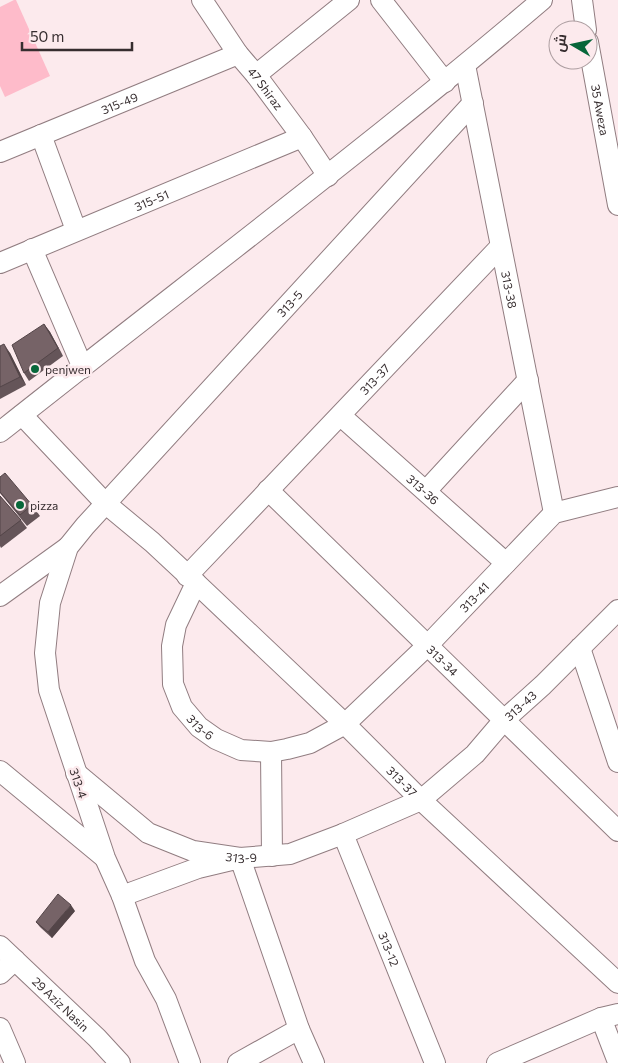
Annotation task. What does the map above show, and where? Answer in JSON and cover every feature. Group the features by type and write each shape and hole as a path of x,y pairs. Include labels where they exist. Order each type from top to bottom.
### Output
{"street":[{"name":"47 Shiraz","path":"202,0 238,54 302,137 328,176"},
{"path":"381,0 445,82"},
{"path":"0,432 328,176 445,82 542,0"},
{"path":"582,0 585,20"},
{"path":"256,75 337,4"},
{"name":"315-49","path":"0,152 238,54"},
{"name":"313-38","path":"465,65 554,512"},
{"name":"35 Aweza","path":"594,70 613,161 618,205"},
{"name":"313-5","path":"105,503 473,103"},
{"path":"41,135 76,230"},
{"name":"315-51","path":"0,262 302,137"},
{"name":"313-37","path":"192,580 268,490 341,416 500,247"},
{"path":"32,249 83,368"},
{"path":"426,492 528,380"},
{"name":"313-37","path":"22,415 105,503 152,542 345,724 421,800 618,982"},
{"name":"313-36","path":"341,416 506,563"},
{"name":"313-34","path":"268,490 618,831"},
{"path":"554,512 618,497"},
{"name":"313-4","path":"105,503 68,547 50,602 45,653 49,690 105,858 122,896 145,961 166,999 190,1063"},
{"name":"313-41","path":"345,724 428,646 554,512"},
{"path":"0,596 68,547"},
{"name":"313-6","path":"192,580 176,625 172,646 173,684 182,707 199,727 216,739 241,750 271,752 287,750 310,742 345,724"},
{"name":"313-43","path":"421,800 474,754 504,720 543,685 618,610"},
{"path":"580,648 618,762"},
{"path":"271,752 272,856"},
{"path":"0,771 105,858"},
{"name":"313-9","path":"76,773 148,833 193,851 240,858 290,854 343,834 421,800"},
{"name":"313-12","path":"343,834 435,1063"},
{"path":"122,896 198,868 240,858 298,1029 314,1063"},
{"name":"29 Aziz Nasin","path":"0,946 120,1063"},
{"path":"0,974 15,960"},
{"path":"501,1062 609,1016 618,1062"},
{"path":"0,1028 14,1063"},
{"path":"238,1063 298,1029"}],"shaded area":[{"path":"16,0 50,76 5,97 0,86 0,7"}],"building":[{"name":"penjwen","path":"44,324 58,348 24,373 12,345"},
{"path":"4,344 20,377 0,387 0,346"},
{"name":"pizza","path":"5,473 32,505 20,515 0,492 0,477"},
{"path":"0,496 21,520 0,536"},
{"path":"58,894 71,905 48,932 36,922"}],"place":[{"name":"penjwen","path":"35,369"},
{"name":"pizza","path":"20,505"}]}
